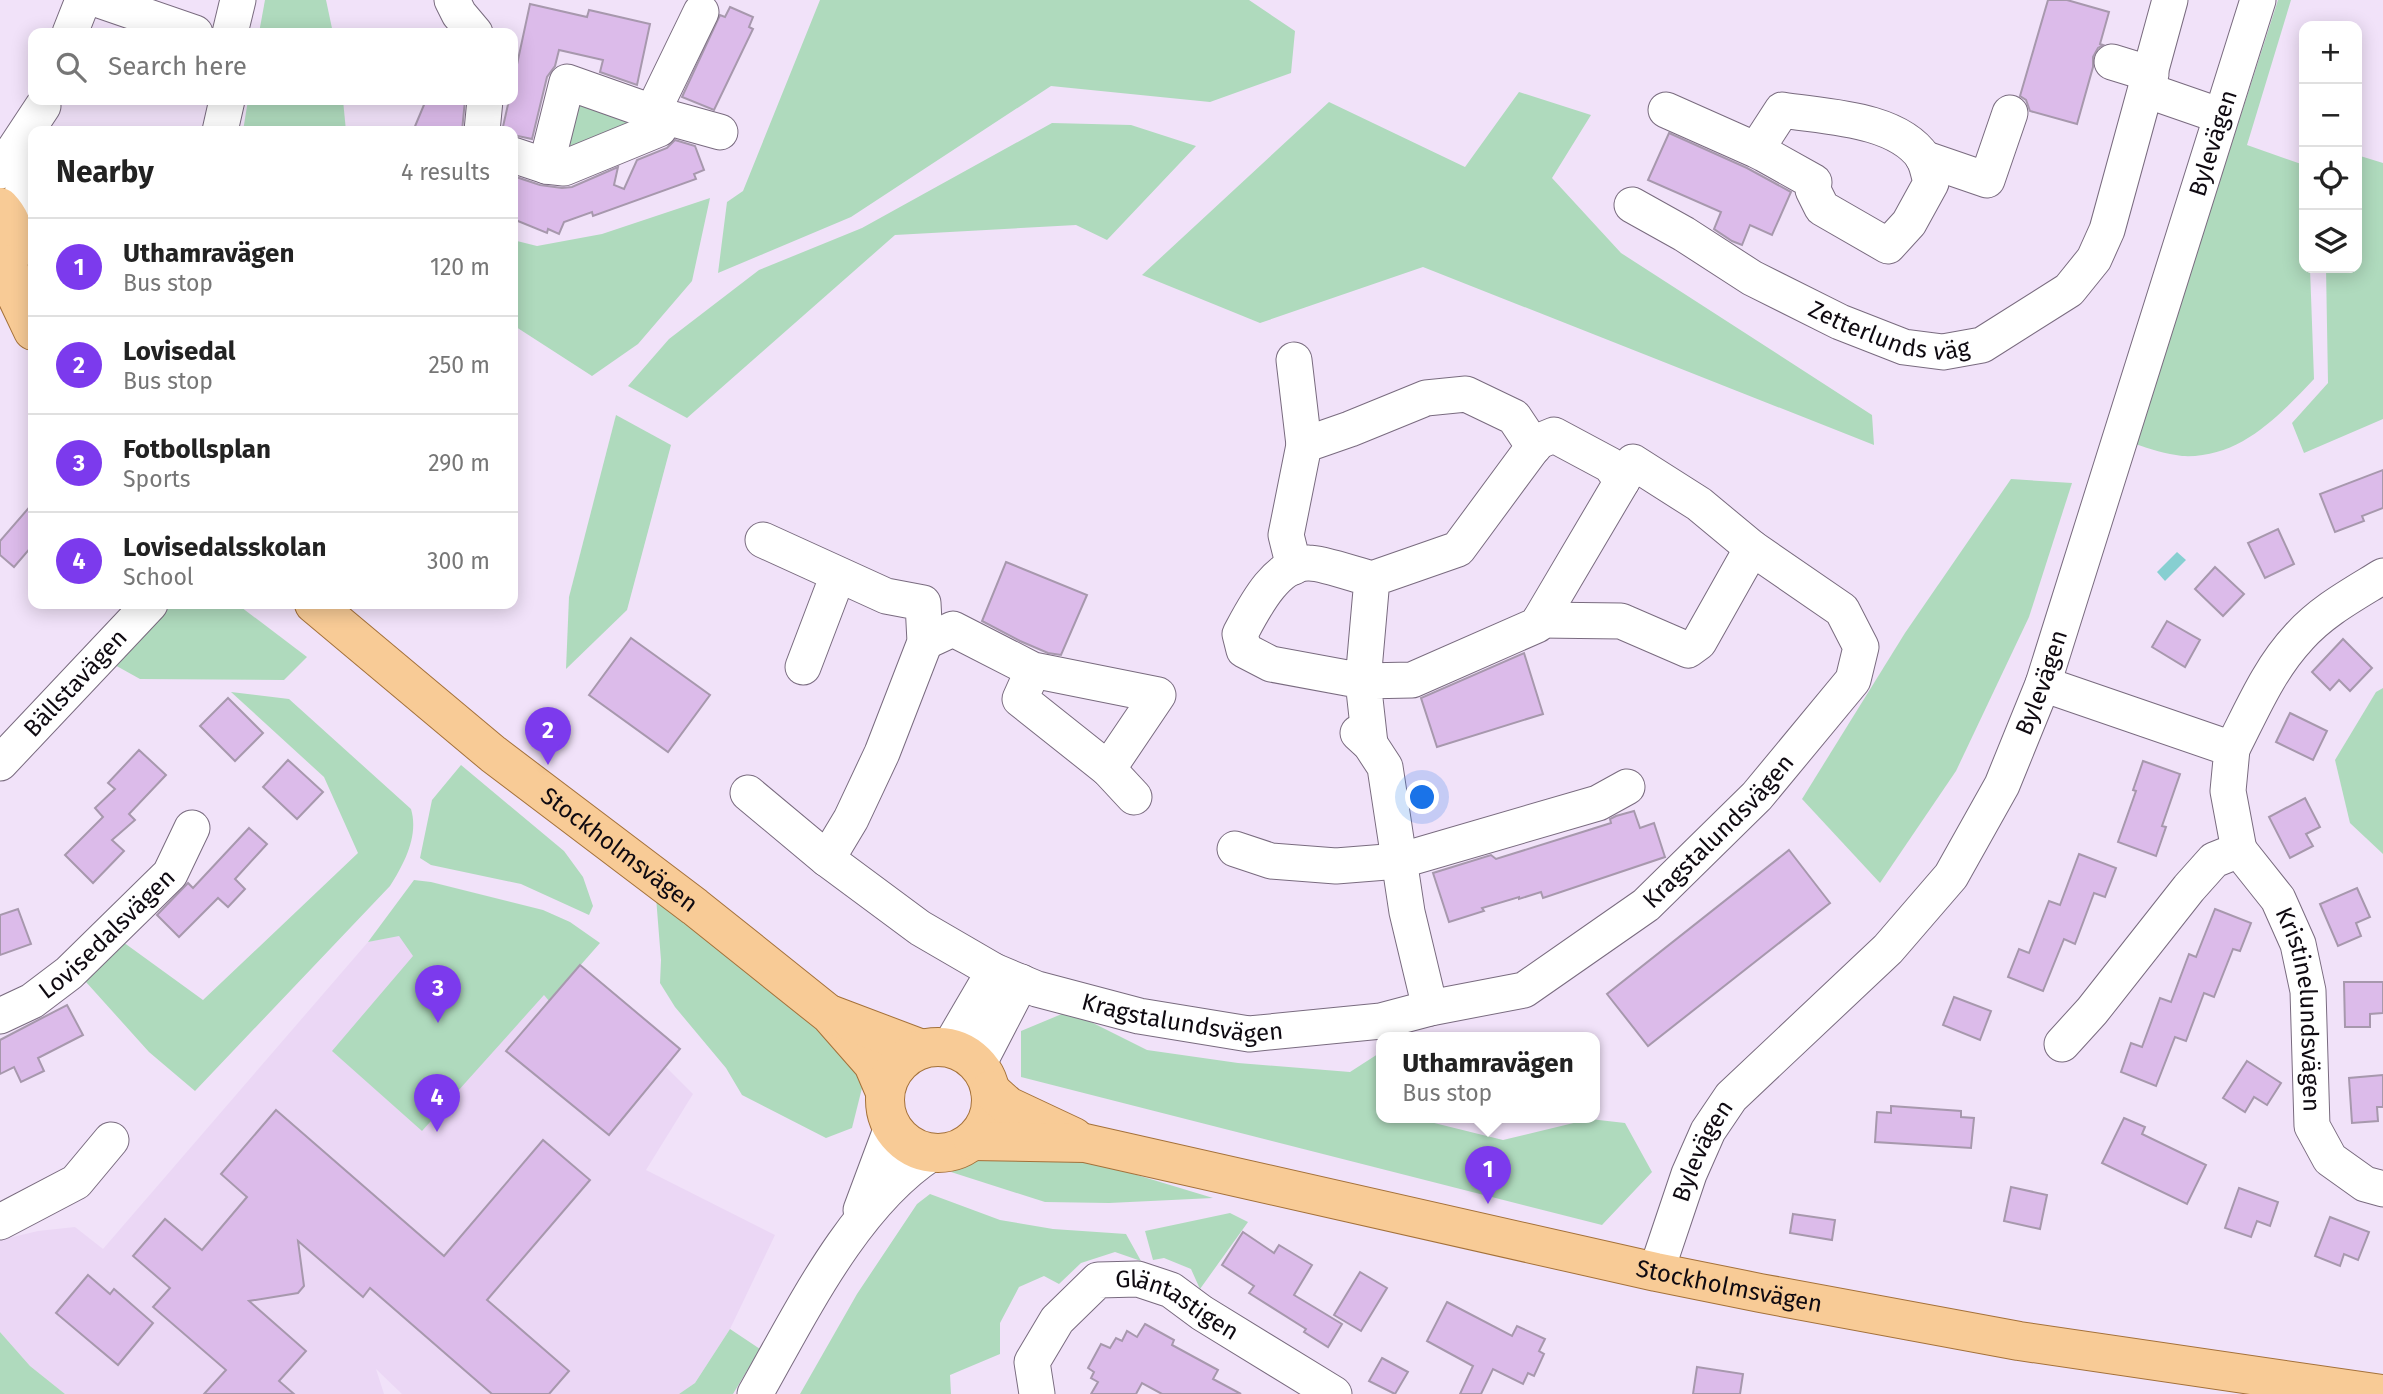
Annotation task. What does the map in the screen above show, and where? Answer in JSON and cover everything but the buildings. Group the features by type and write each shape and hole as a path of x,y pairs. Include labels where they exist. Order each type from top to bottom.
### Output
{"main road":[{"path":"6,243 14,291 28,320"},
{"path":"0,323 28,348"},
{"name":"Stockholmsvägen","path":"320,609 493,754 695,906 830,1015 873,1064 888,1110"},
{"name":"Stockholmsvägen","path":"830,1015 960,1063 1008,1106 1085,1143"},
{"path":"960,1063 991,1107 985,1124 973,1141 957,1150 932,1153 914,1148 904,1141 888,1110 898,1065 960,1063"},
{"name":"Stockholmsvägen","path":"973,1141 1085,1143 1656,1272 2019,1341 2381,1394"}],"street":[{"path":"72,28 83,0"},
{"path":"99,0 180,28"},
{"path":"231,28 238,0"},
{"name":"Zetterlunds väg","path":"1632,205 1684,234 1752,278 1840,322 1904,347 1943,352 1982,345 2069,290 2094,259 2107,230 2170,0"},
{"name":"Bylevägen","path":"1656,1272 1689,1174 1708,1130 1731,1097 1888,949 1951,876 2002,785 2042,684 2258,0"},
{"path":"518,157 546,166 565,168 659,129 659,114 701,12"},
{"path":"2112,62 2221,116"},
{"path":"546,166 582,87 720,132"},
{"path":"221,126 226,105"},
{"path":"482,126 485,105"},
{"path":"1666,110 1756,150 1814,182 1813,190 1822,208 1888,246 1909,223 1931,183 1923,158"},
{"path":"1756,150 1782,110 1863,121 1900,136 1923,158 1987,180 2010,113"},
{"path":"0,171 28,132"},
{"path":"6,243 28,164"},
{"path":"1294,360 1304,445 1286,535 1294,567"},
{"path":"1304,445 1426,398 1466,394 1514,417 1534,447"},
{"path":"1554,435 1610,466 1622,481 1537,625 1412,680 1363,681 1270,664 1244,650 1240,634 1258,601 1282,572 1307,563 1372,579 1458,549 1537,442 1554,435"},
{"name":"Kragstalundsvägen","path":"748,793 827,859 920,928 1007,977 1139,1016 1248,1034 1381,1021 1430,1008 1524,990 1646,905 1757,796 1853,680 1861,647 1842,610 1752,548 1699,504 1633,462 1622,481"},
{"path":"763,540 886,596 923,603 925,642 882,753 851,819 827,859"},
{"path":"1540,620 1621,621 1688,650 1699,642 1752,548"},
{"path":"803,667 838,575"},
{"name":"Kristinelundsvägen","path":"2383,576 2327,611 2299,636 2269,677 2232,749 2228,791 2239,850 2278,899 2298,944 2308,991 2312,1126 2330,1159 2365,1184 2383,1189"},
{"path":"1372,579 1363,681 1364,738 1385,767 1407,912 1430,1008"},
{"name":"Bällstavägen","path":"0,763 145,609"},
{"path":"925,642 953,629 1033,670 1158,695 1108,769"},
{"path":"1033,670 1020,699 1108,769 1134,797"},
{"path":"2042,684 2232,749"},
{"path":"1235,849 1271,860 1336,866 1399,861 1598,803 1627,787"},
{"name":"Lovisedalsvägen","path":"0,1016 32,1001 69,973 170,874 191,828"},
{"path":"2062,1044 2092,1011 2214,860 2239,850"},
{"path":"960,1063 1007,977"},
{"path":"853,1230 888,1110"},
{"path":"0,1222 76,1182 111,1140"},
{"path":"755,1394 801,1312 853,1230 904,1174 932,1153"},
{"name":"Gläntastigen","path":"1037,1394 1032,1362 1057,1320 1098,1280 1138,1279 1171,1290 1202,1313 1335,1394"}],"shaded area":[{"path":"265,0 326,0 332,28 260,28"},
{"path":"820,0 1249,0 1295,31 1291,73 1210,102 1051,86 851,217 718,273 727,202 743,191"},
{"path":"2278,0 2291,0 2247,145 2299,163 2299,273 2310,273 2314,379 2256,433 2222,451 2182,456 2135,444"},
{"path":"570,92 646,118 571,159 565,139"},
{"path":"1519,92 1591,115 1552,178 1621,253 1872,415 1874,445 1423,267 1260,323 1142,275 1329,102 1465,167"},
{"path":"247,105 343,105 346,126 244,126"},
{"path":"1052,123 1131,125 1196,146 1107,240 1076,225 895,235 687,418 628,386 669,339 759,270 862,228"},
{"path":"2362,157 2383,163 2383,419 2304,453 2292,423 2328,383 2326,273 2362,273"},
{"path":"710,198 692,281 638,344 592,376 518,328 518,241 537,246 602,234"},
{"path":"616,415 671,445 627,610 566,669 569,597"},
{"path":"2011,479 2072,483 2029,617 1956,771 1880,883 1802,799 1905,633"},
{"path":"2177,552 2186,560 2165,581 2157,572"},
{"path":"168,609 244,609 307,657 284,680 140,679 113,664"},
{"path":"2383,688 2383,854 2350,823 2335,760 2376,692"},
{"path":"231,692 289,699 411,809 413,829 405,859 390,886 195,1091 149,1052 86,982 123,942 203,1000 358,853 324,777"},
{"path":"461,765 564,851 583,877 593,906 589,915 521,884 431,865 420,858 432,800"},
{"path":"414,880 543,910 570,922 600,943 549,1001 544,995 422,1131 332,1051 413,956 399,936 368,942"},
{"path":"656,897 867,1068 852,1128 826,1138 742,1095 726,1068 675,1007 660,983"},
{"path":"451,912 540,988 549,1001 680,1049 666,1067 693,1094 646,1170 775,1235 730,1329 695,1383 679,1394 402,1394 376,1369 384,1394 65,1394 30,1366 0,1332 0,1240 38,1231 75,1227 103,1249 368,942 400,935 413,955"},
{"path":"1069,1011 1147,1050 1238,1063 1350,1072 1376,1055 1376,1123 1434,1123 1503,1140 1573,1123 1600,1123 1600,1120 1625,1123 1652,1172 1602,1225 1021,1077 1021,1031"},
{"path":"1012,1148 1104,1165 1213,1198 1109,1203 1045,1202 951,1172 991,1152"},
{"path":"930,1194 1000,1220 1053,1229 1126,1234 1141,1261 1115,1252 1081,1263 1059,1284 1044,1276 1019,1287 1000,1323 1000,1354 950,1375 951,1394 800,1394 857,1294 917,1204"},
{"path":"1230,1213 1248,1222 1200,1289 1191,1269 1164,1258 1153,1260 1145,1231"},
{"path":"730,1329 760,1349 733,1394 679,1394 695,1383"},
{"path":"0,1332 30,1366 65,1394 0,1394"}],"place":[{"name":"Lovisedal","path":"548,765"},
{"name":"Fotbollsplan","path":"438,1023"},
{"name":"Lovisedalsskolan","path":"437,1132"},
{"name":"Uthamravägen","path":"1488,1204"}]}
